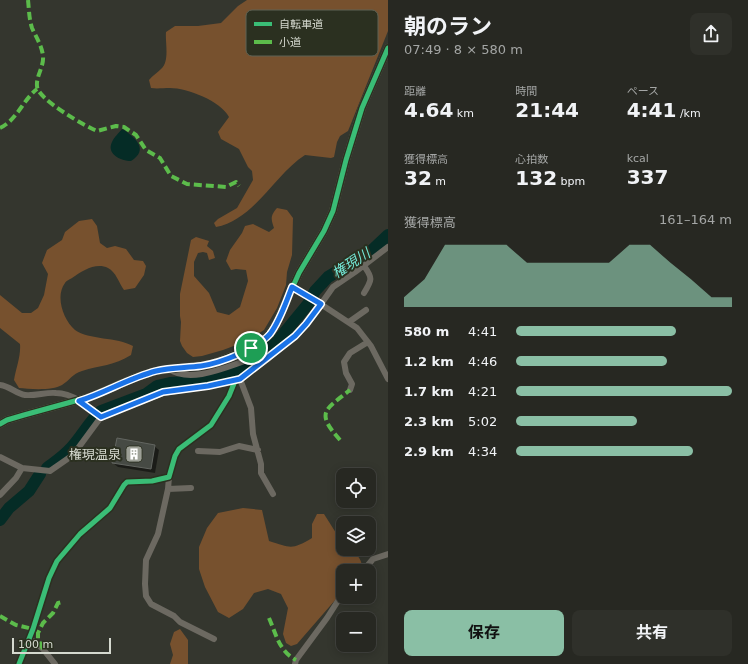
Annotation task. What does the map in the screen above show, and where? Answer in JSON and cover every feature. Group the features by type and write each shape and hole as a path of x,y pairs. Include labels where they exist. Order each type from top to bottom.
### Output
{"street":[{"path":"0,424 24,415 79,401 156,371 212,364 261,342 276,324 292,287 324,231 332,211 362,108 388,48"},
{"path":"214,639 180,622 174,616 151,604 146,596 146,560 158,534 168,489 169,477 175,456 179,449 211,425 238,380 295,336 306,324 319,303 333,287 364,266 388,247"},
{"path":"364,266 370,273 371,277 367,292"},
{"path":"292,287 307,295 357,328 368,342 388,379"},
{"path":"349,322 366,310"},
{"path":"350,390 352,384 346,373 344,362 350,353 368,342"},
{"path":"205,380 219,370 242,362 246,350"},
{"path":"169,369 174,372 196,375 205,380"},
{"path":"0,457 22,468 40,471 54,470 73,456 99,415 163,392 205,380 238,380"},
{"path":"238,380 251,408 253,434 258,450 261,473 273,494"},
{"path":"0,386 7,386 16,392 25,395 55,392 67,395 79,401 99,415"},
{"path":"198,451 220,452 239,446 258,450"},
{"path":"0,495 16,478 22,468"},
{"path":"19,664 48,578 57,562 68,548 80,534 110,508 127,482 152,481 169,477"},
{"path":"168,489 191,488"},
{"path":"369,564 373,559 388,554"},
{"path":"295,664 296,660 336,604"},
{"path":"29,638 43,649 55,664"}],"shaded area":[{"path":"247,0 388,0 388,31 378,56 348,131 340,136 337,142 334,157 331,158 305,155 294,163 264,196 242,215 230,223 216,227 214,223 218,219 237,208 253,180 252,171 248,167 239,149 221,139 218,132 229,117 219,106 203,96 185,90 151,88 149,80 164,66 166,57 166,32 175,26 198,26 221,23 238,6"},
{"path":"277,208 287,210 293,218 292,255 287,272 286,285 277,308 264,330 247,341 223,350 193,357 187,353 180,341 180,294 191,240 196,237 209,241 207,246 213,251 215,258 209,260 207,253 198,253 194,262 194,276 209,293 217,312 229,315 240,307 248,281 246,270 231,270 226,261 230,250 245,226 253,224 269,232 274,228 272,218 273,213"},
{"path":"92,219 97,226 100,243 107,248 115,246 126,249 134,260 143,261 146,266 144,275 135,288 124,290 115,275 108,268 99,266 89,268 66,282 62,288 61,294 62,308 67,320 75,330 88,335 119,341 133,346 131,355 125,359 113,363 79,372 58,387 40,389 19,388 14,380 19,358 20,344 0,328 0,295 22,313 31,313 38,308 44,295 48,274 42,263 47,250 62,240 65,232 79,221"},
{"path":"243,508 262,510 269,541 291,547 300,545 312,538 312,524 317,514 324,514 336,533 336,556 358,556 360,559 361,564 336,564 336,599 297,644 291,646 286,643 283,634 288,608 281,594 268,589 254,593 243,609 229,618 218,612 205,587 199,569 199,547 207,528 218,513"},
{"path":"180,629 188,640 188,664 170,664 173,655 170,644 174,632"}],"water":[{"path":"122,129 133,137 139,144 139,153 131,161 119,158 111,150 113,140"}],"building":[{"name":"権現温泉","path":"117,438 155,445 151,469 112,463"}],"waterway":[{"name":"権現川","path":"47,468 68,451 101,411 146,394 157,386 170,383 213,379 242,370 276,343 308,304 315,291 328,277 370,252 388,235"},
{"name":"権現川","path":"0,520 9,508 29,491 40,474"}],"marked path":[{"path":"28,0 31,25 43,56 37,86 45,98 62,112 97,131 116,126 124,127 136,135 146,150 160,158 171,176 187,184 226,187 236,182 239,186"},
{"path":"0,128 11,120 37,89"},
{"path":"340,440 332,431 326,417 326,412 334,402 350,390"},
{"path":"43,649 38,639 38,633 43,623 53,613 58,603 62,602"},
{"path":"0,616 16,625 33,629"},
{"path":"269,618 282,647 296,660"}],"cycle path":[{"path":"0,424 7,420 93,396 136,377 156,371 212,364 251,348 261,342 276,324 299,273 324,231 333,211 346,160 362,108 388,48"},
{"path":"19,664 33,629 49,578 57,561 80,534 110,508 127,482 152,481 169,477 175,456 179,449 211,425 229,396 235,381"}],"place":[{"name":"権現温泉","path":"134,454"}],"route":[{"path":"292,287 321,304 295,336 269,358 240,379 208,386 163,392 144,401 101,417 79,401 156,371 212,364 251,348 261,342 276,324 292,287"}]}
